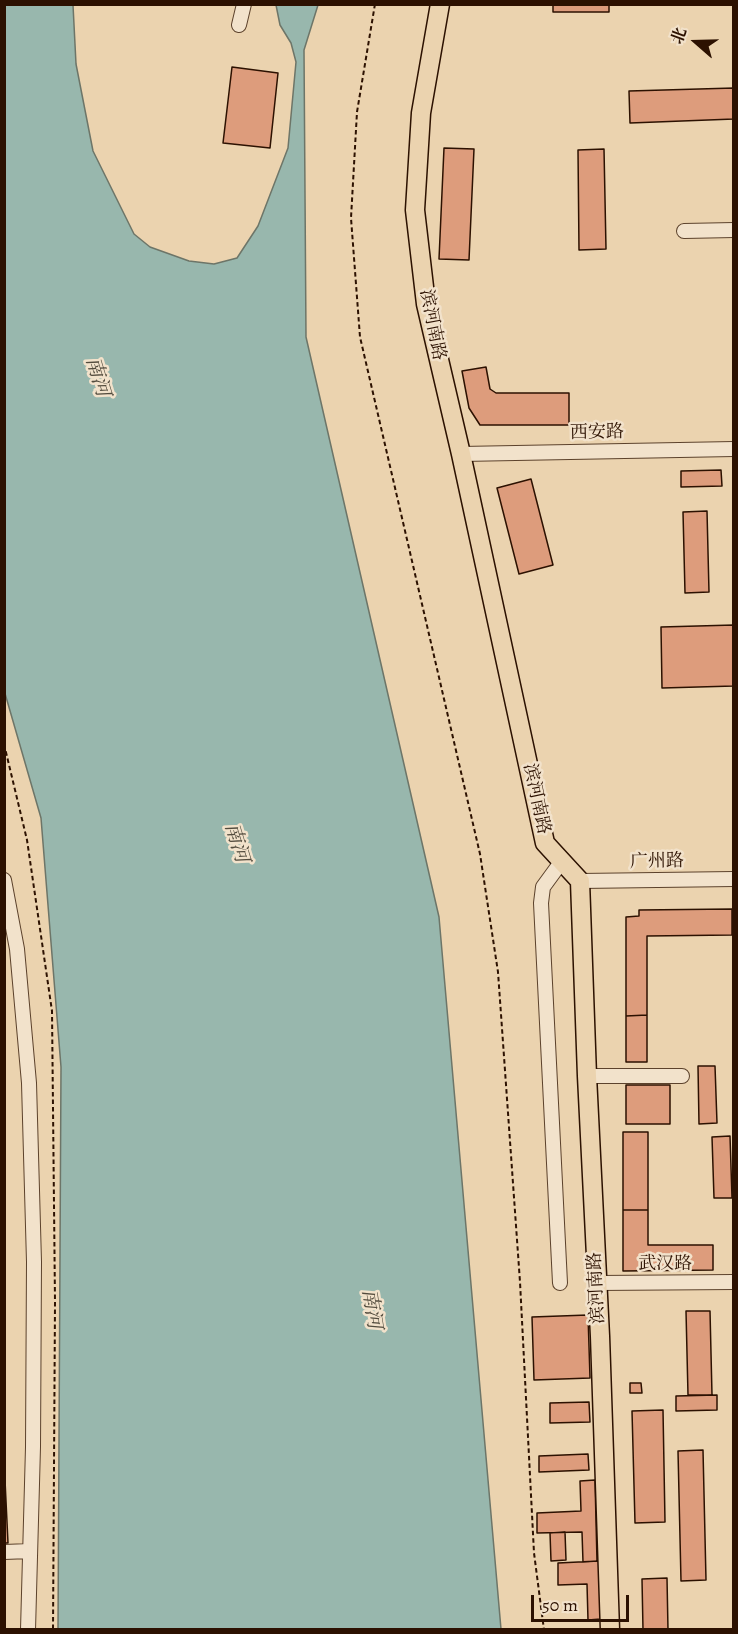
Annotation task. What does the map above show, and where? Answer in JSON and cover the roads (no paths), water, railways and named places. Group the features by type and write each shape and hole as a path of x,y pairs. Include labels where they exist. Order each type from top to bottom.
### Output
{"main road":[{"name":"滨河南路","path":"440,4 421,113 415,210 426,304 461,454 545,843 580,881 610,1629"}],"street":[{"path":"239,25 244,4"},
{"path":"684,231 734,230"},
{"name":"西安路","path":"461,454 734,449"},
{"path":"560,1283 541,903 543,887 562,861"},
{"name":"广州路","path":"580,881 734,879"},
{"path":"4,880 17,949 29,1083 34,1262 33,1447 28,1629"},
{"path":"587,1076 682,1076"},
{"name":"武汉路","path":"597,1283 734,1282"},
{"path":"4,1552 30,1551"}],"water":[{"name":"南河","path":"5,4 73,5 76,64 93,151 134,234 150,247 189,261 214,264 237,258 258,226 288,148 296,62 291,43 280,25 276,5 318,5 304,50 306,337 439,917 501,1629 58,1629 61,1067 41,818 4,690"}]}
